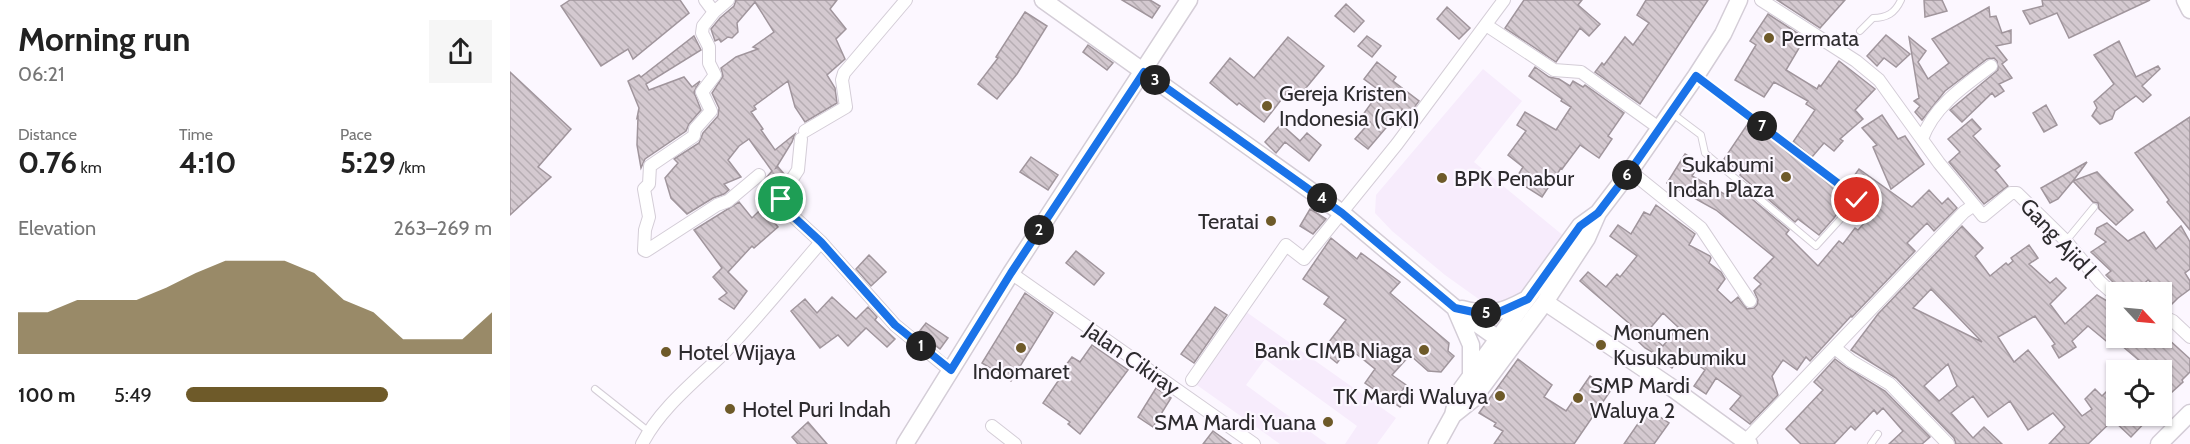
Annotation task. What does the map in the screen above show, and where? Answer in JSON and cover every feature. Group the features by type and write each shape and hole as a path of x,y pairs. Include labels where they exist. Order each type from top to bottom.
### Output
{"main road":[{"path":"1043,0 1342,213 1455,308 1505,343"},
{"path":"905,444 1011,273 1189,0"},
{"path":"1453,415 1473,399 1505,343 1587,238 1598,213 1630,171 1723,34 1739,0"},
{"path":"2184,0 2190,10"},
{"path":"1455,308 1495,314 1537,300"},
{"path":"1537,300 1668,385 1747,442"},
{"path":"1455,308 1471,345 1471,375"},
{"path":"1437,444 1453,415 1458,394 1471,375 1505,343"},
{"path":"2159,444 2190,413"}],"street":[{"path":"705,0 714,12"},
{"path":"728,0 714,12 702,30 702,35 709,47 709,63 715,75 702,92 711,111 695,129 694,136 650,166 649,184 644,189 649,217 645,230 644,250 646,251 717,204 728,201 759,175"},
{"path":"906,0 844,73 842,80 846,107 803,135 798,170 783,192 781,202 783,207 821,242 895,325 951,370"},
{"path":"1192,380 1286,245 1304,259 1342,213 1504,0"},
{"path":"1747,442 1964,212 1974,205 1891,95 1868,71 1761,0"},
{"path":"1486,25 1554,70 1581,72 1659,128"},
{"path":"1922,139 1928,123 1955,93 1991,66"},
{"path":"1630,171 1701,228 1750,301"},
{"name":"Gang Ajid l","path":"1974,205 1983,216 2011,193 2017,193 2066,241 2106,287"},
{"path":"642,444 648,432 667,409 722,354 821,242"},
{"name":"Jalan Cikiray","path":"1011,273 1254,444"},
{"path":"2172,321 2190,337"},
{"path":"1835,348 1851,361 1890,384 1948,444"},
{"path":"992,426 1016,444"}],"lane":[{"path":"1860,32 1873,18 1884,18 1894,12 1901,0"},
{"path":"1670,112 1701,135 1705,153 1815,246 1856,202 1856,197 1696,76"},
{"path":"2066,241 2094,207"},
{"path":"595,389 648,432"},
{"path":"1871,444 1878,434"}],"shaded area":[{"name":"BPK Penabur","path":"1483,69 1522,101 1474,162 1565,237 1521,296 1500,304 1487,305 1445,275 1392,231 1375,213 1376,195"},
{"path":"1245,311 1396,418 1377,444 1345,444 1357,426 1265,359 1246,385 1327,444 1280,444 1194,383"}],"building":[{"path":"570,0 680,0 689,13 633,59 628,49 601,66 561,6"},
{"path":"736,0 837,0 830,9 846,29 836,39 845,59 827,75 835,88 837,103 805,122 795,107 788,81 754,106 756,109 751,112 775,150 795,134 776,168 778,167 785,175 777,183 773,198 760,185 772,171 749,139 739,146 728,160 741,177 724,184 729,190 724,194 687,214 671,198 665,178 678,163 674,159 699,143 703,133 718,116 719,108 712,93 723,76 721,68 736,57 758,49 753,47 774,32 755,2 737,23 738,32 732,38 728,37 721,42 719,39 715,41 711,29 734,6"},
{"path":"1122,0 1150,0 1160,6 1152,18"},
{"path":"1524,0 1582,0 1578,5 1600,24 1589,36 1580,28 1556,62 1505,28"},
{"path":"1646,0 1708,0 1640,104 1595,72 1602,63 1604,65 1625,37 1633,45 1649,23 1637,15"},
{"path":"1777,0 1845,0 1820,28"},
{"path":"1924,0 1942,0 1947,11 1925,17"},
{"path":"2042,0 2150,0 2069,38 2057,13 2030,24 2023,11 2043,6"},
{"path":"1346,4 1364,21 1354,32 1335,16"},
{"path":"1447,7 1470,28 1459,39 1437,19"},
{"path":"1989,7 1990,17 1996,16 2002,33 2011,30 2011,43 1996,46 2007,60 2002,64 2012,78 1999,84 2004,91 1995,97 1992,93 1962,122 1950,110 1998,70 1997,61 1994,58 1987,59 1945,91 1922,120 1915,112 1920,106 1914,101 1919,98 1909,37 1926,51 1918,62 1928,79 1949,63 1932,39"},
{"path":"1025,12 1047,26 1017,74 997,99 978,84 998,58 996,57"},
{"path":"1768,14 1805,38 1786,70 1817,89 1839,61 1875,89 1855,110 1863,119 1840,139 1843,141 1834,151 1824,143 1812,157 1793,142 1815,110 1806,104 1808,101 1774,82 1764,97 1735,80 1756,45 1750,41"},
{"path":"1886,35 1910,54 1896,67 1884,58 1877,66 1867,56"},
{"path":"694,36 701,50 646,84 649,90 684,77 692,87 700,81 694,92 701,110 686,131 645,159 641,168 637,145 639,108 628,81 639,75 641,77"},
{"path":"1367,36 1381,46 1372,57 1358,46"},
{"path":"1288,37 1324,66 1301,94 1291,87 1264,122 1239,103 1237,105 1210,83 1230,58 1254,78"},
{"path":"2119,41 2136,77 2158,66 2160,69 2142,86 2151,95 2143,102 2136,96 2115,111 2112,119 2100,124 2092,116 2097,108 2094,102 2114,84 2094,55"},
{"path":"1088,45 1113,63 1107,70 1083,52"},
{"path":"1377,62 1396,77 1393,81 1419,101 1409,115 1402,109 1368,149 1355,139 1370,122 1362,116 1380,91 1364,79"},
{"path":"1535,67 1549,77 1559,79 1570,86 1573,81 1583,87 1585,85 1624,113 1608,136 1612,139 1599,158 1580,145 1542,197 1515,180 1523,167 1508,155 1526,131 1517,125 1525,112 1556,130 1571,107 1529,76"},
{"path":"510,72 571,129 538,167 551,177 510,215"},
{"path":"2046,105 2057,125 2044,132 2033,113"},
{"path":"1882,115 1898,139 1905,136 1924,164 1891,189 1873,147 1877,145 1862,128"},
{"path":"2190,117 2190,230 2167,202 2169,200 2135,153"},
{"path":"1972,119 1981,129 1973,136 2000,166 1995,170 2008,186 1984,204 1949,162 1960,152 1948,139"},
{"name":"Sukabumi Indah Plaza","path":"1749,122 1848,197 1819,235 1798,219 1795,222 1724,159"},
{"path":"1281,124 1300,141 1307,133 1321,145 1309,161 1285,142 1276,153 1265,142"},
{"path":"1685,154 1700,163 1692,176 1726,195 1734,184 1789,230 1786,234 1818,266 1839,241 1843,244 1855,228 1858,230 1877,204 1849,183 1859,169 1912,207 1929,190 1942,204 1948,198 1957,208 1934,231 1927,223 1907,243 1915,251 1810,361 1806,357 1797,370 1783,360 1772,376 1778,395 1750,424 1730,409 1741,396 1716,378 1706,394 1694,386 1705,370 1682,354 1672,368 1658,358 1659,356 1645,348 1626,330 1631,325 1580,281 1588,272 1606,287 1617,274 1620,277 1637,256 1610,236 1618,225 1631,234 1644,212 1650,215 1656,205 1695,234 1689,245 1710,256 1709,263 1721,272 1725,279 1717,290 1731,303 1738,297 1747,309 1757,305 1758,300 1754,291 1761,284 1754,278 1774,257 1716,210 1667,183","holes":["1663,313 1678,327 1663,346 1647,332"]},
{"path":"1031,157 1058,175 1048,190 1020,172"},
{"path":"2087,162 2058,199 2050,203 2041,188"},
{"path":"2097,172 2133,210 2116,225 2099,209 2098,203 2093,202 2073,181"},
{"path":"739,202 752,218 762,208 778,227 754,248 752,246 728,272 747,291 734,309 719,299 727,293 713,277 722,268 694,230"},
{"path":"1310,209 1326,219 1313,234 1300,226"},
{"path":"2107,223 2128,241 2144,232 2156,249 2181,226 2190,242 2190,269 2185,273 2190,281 2190,289 2172,304 2172,282 2148,280 2146,282 2113,282 2106,275 2111,271 2091,252 2106,242 2095,234 2097,228"},
{"path":"1962,226 1983,248 1975,256 1990,276 2006,263 2008,265 2013,261 2011,258 2029,245 2038,258 2029,264 2050,283 2056,278 2066,288 2050,304 2065,324 2097,295 2106,300 2106,341 2088,326 2072,341 2076,347 2059,358 2052,346 2055,344 2035,316 1998,337 2014,362 2028,350 2082,416 2092,409 2085,399 2095,389 2102,396 2106,392 2107,426 2088,444 2049,444 2065,427 2053,413 2028,430 2010,401 1988,417 1973,396 1951,413 1973,438 1984,427 2002,444 1956,444 1954,438 1896,378 1851,350 1878,314","holes":["1931,289 1982,342 1913,308","1948,364 1957,386 1939,401 1924,386"]},
{"path":"1331,238 1357,259 1361,253 1400,282 1390,293 1449,343 1448,351 1454,356 1441,372 1428,371 1410,355 1392,375 1406,385 1400,394 1406,398 1400,407 1365,383 1375,369 1349,348 1337,363 1322,351 1346,320 1324,304 1329,297 1303,279"},
{"path":"1076,251 1104,273 1094,285 1066,263"},
{"path":"869,255 886,272 871,286 856,269"},
{"path":"1025,293 1053,313 1011,381 982,363"},
{"path":"832,297 856,319 868,307 877,317 875,320 895,339 887,347 866,328 848,346 838,335 820,348 791,311 805,299 817,313"},
{"path":"1215,307 1227,315 1194,363 1181,354"},
{"path":"926,323 948,338 940,349 918,333"},
{"path":"2172,343 2190,359 2190,372 2172,392 2172,360 2139,360 2124,348 2172,348"},
{"path":"1092,345 1128,370 1080,434 1068,424 1070,422 1043,403 1072,357 1080,362"},
{"path":"1518,359 1552,385 1544,397 1566,411 1590,376 1611,390 1574,444 1494,444 1503,431 1494,426 1496,423 1479,413"},
{"path":"1835,359 1885,391 1930,437 1922,444 1889,444 1903,431 1883,408 1877,414 1874,410 1855,430 1851,426 1834,444 1801,444 1786,429 1823,390 1814,382"},
{"path":"1156,388 1171,398 1153,427 1138,417"},
{"path":"1648,409 1669,423 1654,444 1624,444"},
{"path":"808,422 827,444 798,444 792,437"},
{"path":"2119,426 2141,426 2131,437"},
{"path":"1213,431 1231,444 1203,444"}],"place":[{"name":"Permata","path":"1769,38"},
{"name":"Gereja Kristen Indonesia (GKI)","path":"1267,106"},
{"name":"Sukabumi Indah Plaza","path":"1786,177"},
{"name":"BPK Penabur","path":"1442,178"},
{"name":"Teratai","path":"1271,221"},
{"name":"Monumen Kusukabumiku","path":"1601,345"},
{"name":"Indomaret","path":"1021,348"},
{"name":"Bank CIMB Niaga","path":"1424,350"},
{"name":"Hotel Wijaya","path":"666,352"},
{"name":"TK Mardi Waluya","path":"1500,396"},
{"name":"SMP Mardi Waluya 2","path":"1578,398"},
{"name":"Hotel Puri Indah","path":"730,409"},
{"name":"SMA Mardi Yuana","path":"1328,422"}],"route":[{"path":"781,199 783,207 821,242 895,325 951,370 1011,273 1144,72 1342,213 1455,308 1478,313 1495,314 1528,299 1580,226 1598,213 1630,171 1696,76 1857,200"}]}
